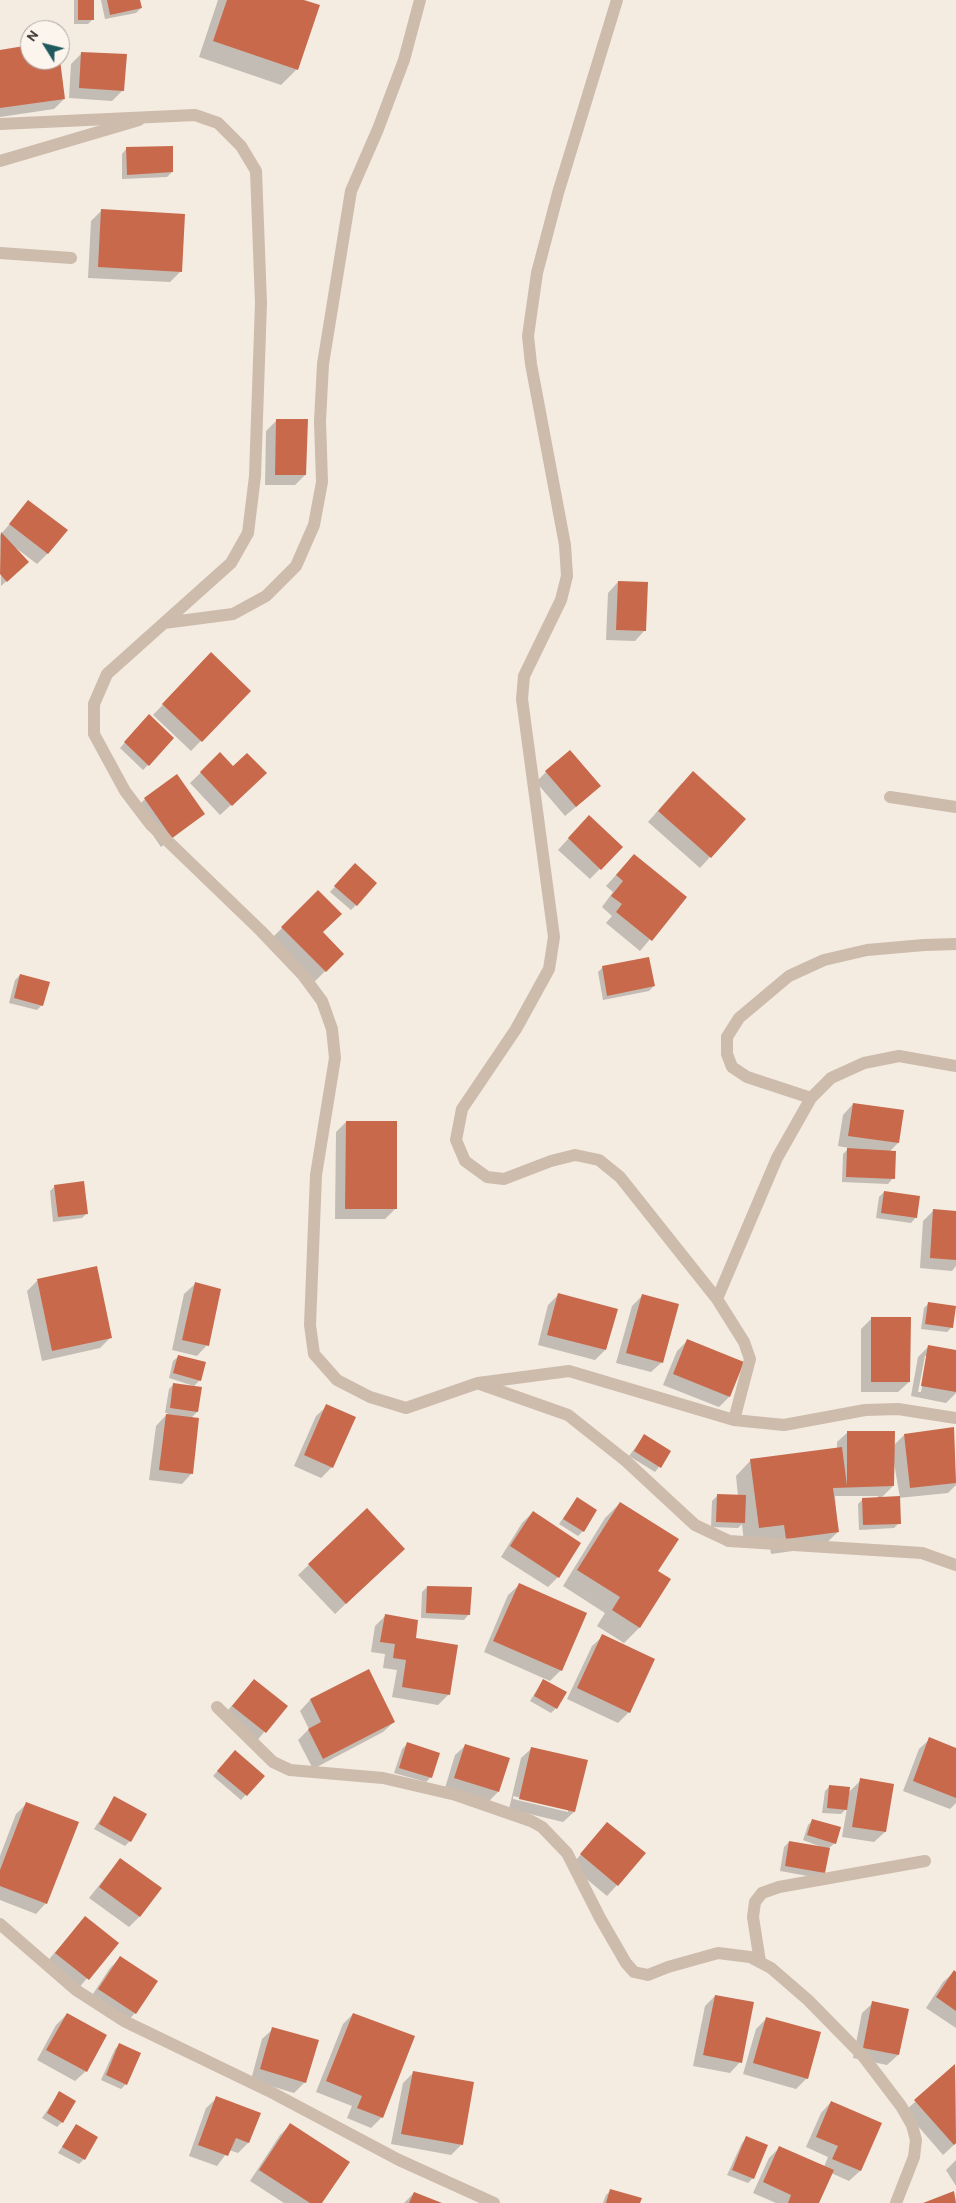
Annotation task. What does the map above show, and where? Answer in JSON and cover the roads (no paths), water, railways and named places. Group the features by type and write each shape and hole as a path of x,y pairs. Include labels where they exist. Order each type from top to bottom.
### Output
{"street":[{"path":"164,623 233,614 266,596 296,566 310,533 322,482 320,421 324,364 351,192 378,129 404,60 420,0"},
{"path":"617,0 558,193 537,272 528,336 531,364 565,545 567,576 561,600 524,676 522,699 554,937 549,969 516,1029 462,1110 456,1140 465,1161 488,1177 504,1178 551,1161 575,1155 599,1160 620,1177 716,1299 744,1342 750,1358 734,1420"},
{"path":"0,124 195,115 218,123 241,146 256,171 260,274 255,476 248,533 231,564 107,674 94,704 94,734 125,791 150,824 262,931 302,974 322,1001 332,1028 335,1058 316,1175 310,1324 314,1354 337,1380 370,1397 406,1408 478,1383 569,1371 734,1420 784,1425 865,1410 898,1409 956,1418"},
{"path":"0,161 146,118"},
{"path":"0,253 71,258"},
{"path":"890,797 956,807"},
{"path":"811,1098 747,1077 732,1067 726,1054 727,1037 739,1018 789,976 824,960 867,950 956,944"},
{"path":"716,1299 777,1158 811,1098 831,1078 864,1063 899,1056 956,1066"},
{"path":"478,1383 568,1415 626,1461 695,1525 729,1541 922,1553 956,1565"},
{"path":"217,1707 273,1762 290,1770 383,1778 456,1795 531,1821 542,1827 567,1853 600,1918 626,1963 634,1972 648,1975 668,1966 718,1953 732,1953 760,1962 808,2000 863,2056 905,2112 912,2125 916,2140 914,2157 896,2203"},
{"path":"760,1962 753,1917 755,1902 762,1893 779,1887 925,1861"},
{"path":"0,1924 76,1990 124,2021 269,2091 398,2160 494,2203"}]}
